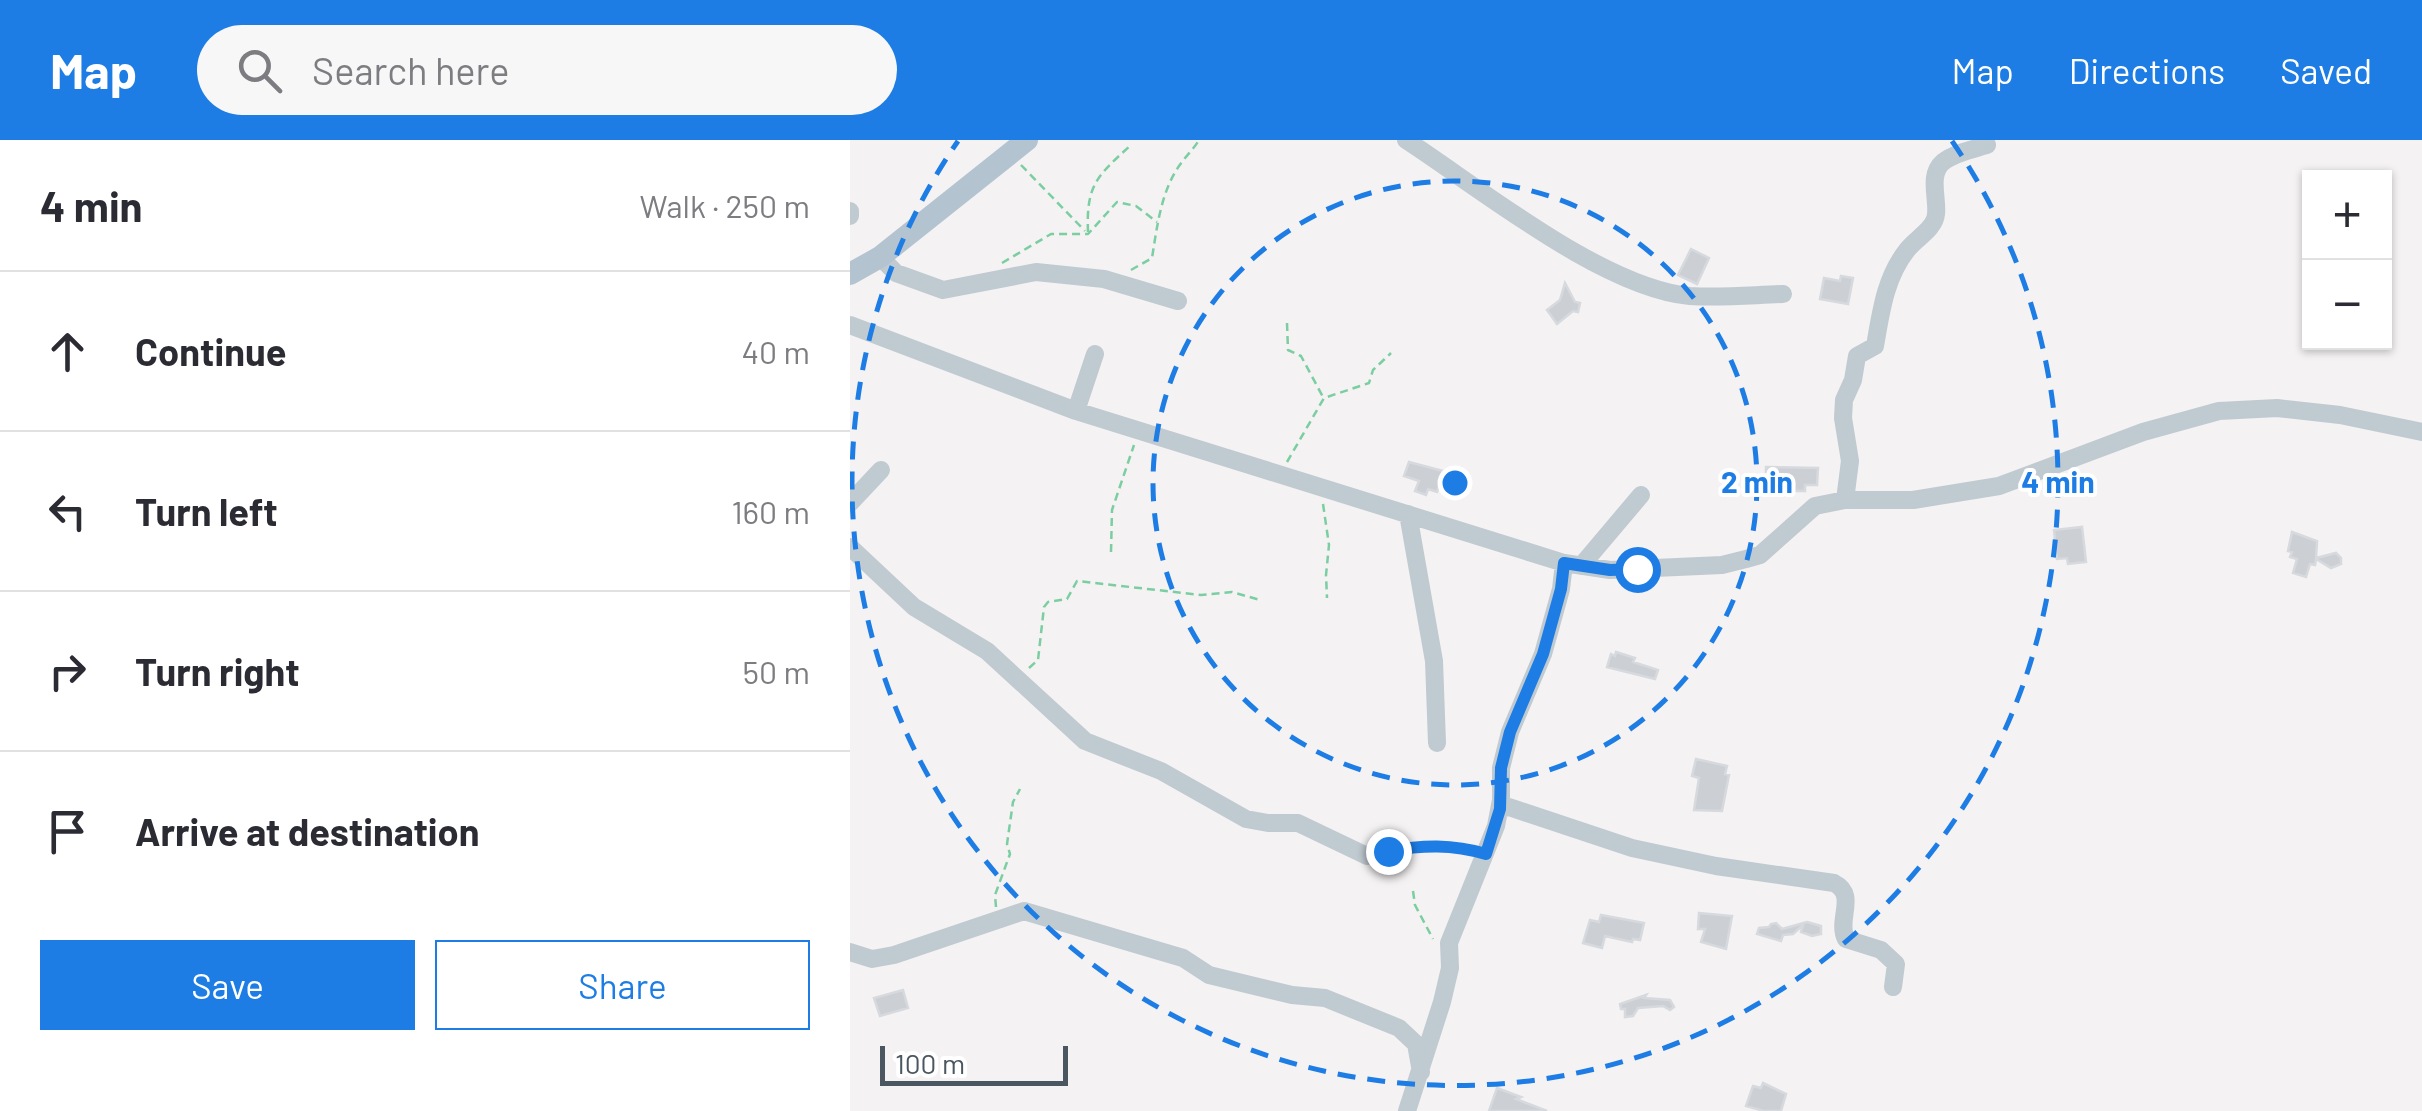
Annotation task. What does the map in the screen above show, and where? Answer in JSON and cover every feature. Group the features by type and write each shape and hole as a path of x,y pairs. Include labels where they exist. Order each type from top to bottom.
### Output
{"main road":[{"path":"850,274 880,257 1018,147"}],"street":[{"path":"1406,140 1603,268 1689,296 1783,294"},
{"path":"1845,500 1850,460 1844,400 1857,356 1875,346 1884,292 1906,250 1936,216 1938,168 1944,161 1987,145"},
{"path":"880,257 896,273 943,290 1036,272 1104,279 1178,301"},
{"path":"850,325 1076,410 1408,514 1573,564 1637,569 1746,560 1760,554 1815,506 1845,500 1913,500 1999,486 2143,432 2219,411 2277,408 2340,415 2422,432"},
{"path":"1076,410 1095,354"},
{"path":"850,503 881,470"},
{"path":"1407,1111 1442,1002 1449,943 1500,809 1501,768 1510,732 1543,654 1561,589 1573,564 1641,495"},
{"path":"1408,514 1434,662 1436,743"},
{"path":"850,547 914,607 987,651 1084,740 1161,771 1246,819 1298,823 1367,856"},
{"path":"1500,809 1509,806 1632,848 1716,866 1834,883 1842,887 1846,896 1842,933 1846,939 1888,954 1896,964 1893,987"},
{"path":"850,952 872,959 894,955 1024,911 1183,958 1209,975 1292,995 1325,998 1399,1028 1416,1044 1420,1072"}],"path":[{"path":"1104,279 1152,258 1158,222 1180,165 1199,140"},
{"path":"1088,234 1088,193 1102,171 1130,145"},
{"path":"1018,147 1088,234"},
{"path":"998,278 1001,263 1051,234 1088,234 1117,202 1136,206 1158,222"},
{"path":"1287,323 1288,350 1301,356 1324,398"},
{"path":"1281,472 1324,398 1369,382 1372,370 1391,353"},
{"path":"1111,552 1112,510 1140,429"},
{"path":"1327,488 1322,510 1329,546 1327,598"},
{"path":"1024,683 1028,670 1038,660 1044,607 1048,602 1067,599 1077,582 1202,595 1232,592 1260,600"},
{"path":"998,918 995,895 1008,863 1013,802 1020,789"},
{"path":"1367,856 1422,846 1460,846 1486,854"},
{"path":"1413,892 1435,942 1451,950"}],"building":[{"path":"1691,249 1709,258 1697,284 1678,275"},
{"path":"1841,276 1853,278 1848,304 1820,299 1824,278 1840,281"},
{"path":"1565,283 1575,302 1580,303 1578,312 1573,311 1557,324 1547,310 1560,300"},
{"path":"1409,462 1451,473 1448,482 1441,480 1437,492 1428,489 1426,495 1415,491 1419,481 1404,476"},
{"path":"1766,467 1818,468 1817,485 1805,485 1805,491 1794,491 1789,476 1766,472"},
{"path":"2082,527 2086,562 2068,564 2067,558 2057,559 2054,530"},
{"path":"2292,532 2317,541 2316,558 2336,553 2341,564 2331,568 2316,559 2306,577 2293,573 2297,559 2290,557 2292,552 2288,551"},
{"path":"1616,652 1658,670 1655,679 1607,667 1611,654 1615,656"},
{"path":"1696,759 1727,766 1722,811 1694,810 1699,778 1692,776"},
{"path":"1699,913 1732,916 1726,949 1701,942 1705,929 1698,929"},
{"path":"1601,915 1644,923 1640,940 1605,936 1602,948 1583,943 1590,920 1599,922"},
{"path":"1807,922 1821,926 1821,934 1801,932 1803,925 1793,934 1783,935 1781,941 1757,934 1759,928 1771,924 1782,929"},
{"path":"903,990 908,1008 880,1016 874,998"},
{"path":"1646,995 1644,998 1670,1000 1674,1007 1638,1008 1633,1016 1625,1017 1620,1004"},
{"path":"1763,1083 1786,1094 1781,1111 1746,1106 1753,1086 1761,1088"},
{"path":"1497,1088 1521,1097 1516,1099 1547,1111 1489,1111"}],"route":[{"path":"1388,851 1460,846 1486,854 1500,809 1501,768 1510,732 1543,654 1564,563 1610,570 1637,569"}]}
